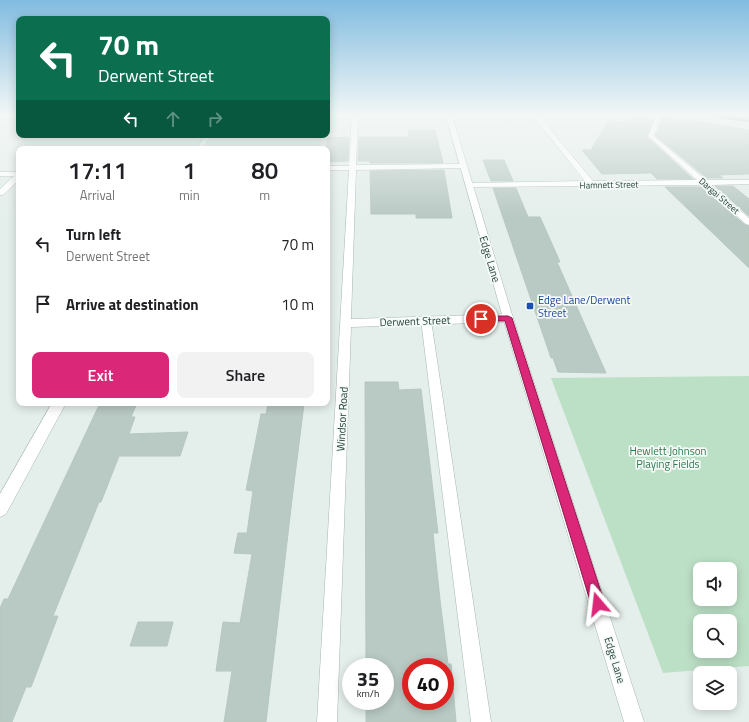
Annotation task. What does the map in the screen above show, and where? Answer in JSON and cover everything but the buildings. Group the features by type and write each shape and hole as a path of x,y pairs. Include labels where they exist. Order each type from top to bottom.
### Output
{"street":[{"name":"Windsor Road","path":"327,722 354,150"},
{"name":"Edge Lane","path":"458,150 508,318 634,722"},
{"path":"563,150 592,185"},
{"name":"Dargai Street","path":"666,150 749,222"},
{"path":"330,168 463,166"},
{"path":"0,174 16,175"},
{"path":"0,193 16,178"},
{"name":"Hamnett Street","path":"469,185 592,185 749,182"},
{"name":"Derwent Street","path":"346,323 508,318"},
{"path":"426,320 480,722"},
{"path":"0,509 57,406"}],"green space":[{"name":"Hewlett Johnson Playing Fields","path":"749,376 749,666 693,666 693,671 663,673 551,378"}],"place":[{"name":"Edge Lane/Derwent Street","path":"530,306"}],"route":[{"path":"481,319 508,318 598,604"}]}
